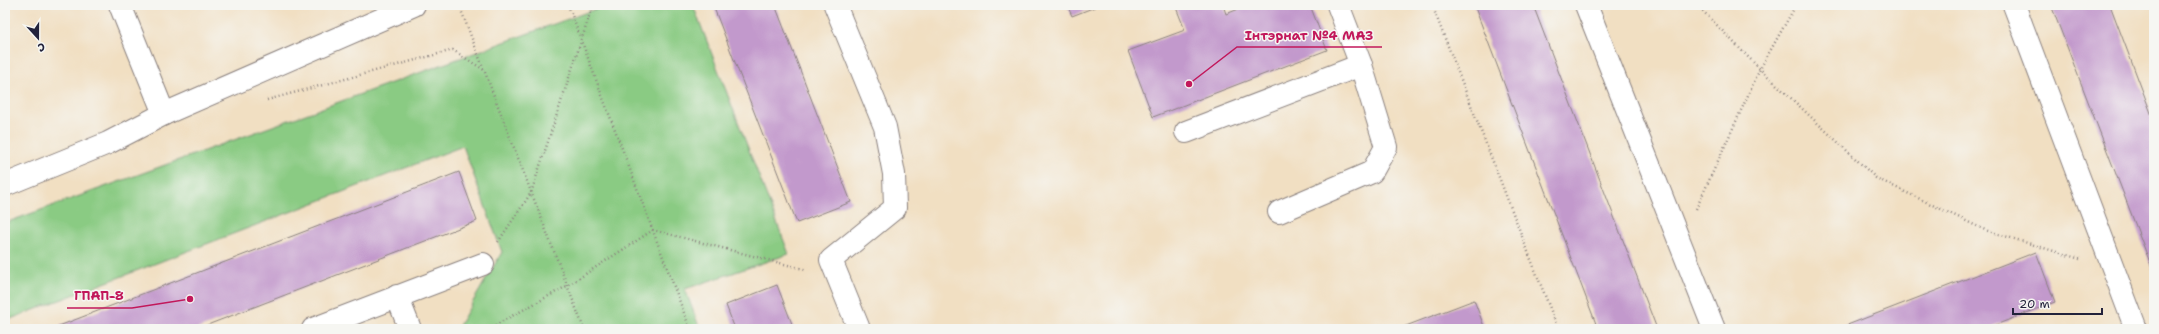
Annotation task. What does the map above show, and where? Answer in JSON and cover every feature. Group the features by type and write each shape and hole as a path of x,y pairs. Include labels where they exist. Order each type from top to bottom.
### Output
{"lane":[{"path":"120,5 164,114"},
{"path":"835,5 885,127 894,174 896,208 831,260 859,329"},
{"path":"1279,212 1372,172 1386,148 1361,65 1338,5"},
{"path":"1586,5 1714,329"},
{"path":"2014,5 2136,329"},
{"path":"5,184 108,143 164,114 405,7"},
{"path":"1186,132 1361,65"},
{"path":"313,329 483,264"},
{"path":"397,296 410,329"}],"path":[{"path":"459,5 584,329"},
{"path":"568,5 690,329"},
{"path":"483,264 531,193 593,5"},
{"path":"1432,5 1558,329"},
{"path":"1697,5 1760,69 1876,178 1985,230 2113,268"},
{"path":"1680,243 1760,69 1796,5"},
{"path":"262,102 453,50 484,70"},
{"path":"488,329 567,286 653,230 838,278"}],"green space":[{"path":"600,5 693,5 789,254 685,289 700,329 457,329 502,252 463,146 5,321 5,223 601,7"}],"building":[{"path":"721,5 775,5 851,202 797,223 714,8"},
{"path":"1067,5 1100,5 1072,16"},
{"path":"1175,5 1223,5 1226,14 1249,5 1310,5 1327,50 1153,117 1128,51 1185,30"},
{"path":"1474,5 1533,5 1657,329 1598,329"},
{"path":"2051,5 2110,5 2154,121 2154,273"},
{"path":"459,172 477,221 197,329 51,329"},
{"path":"2036,252 2055,302 1985,329 1837,329"},
{"path":"777,285 794,329 735,329 726,305"},
{"path":"1474,300 1485,329 1398,329"}],"place":[{"name":"Інтэрнат №4 МАЗ","path":"1189,84"},
{"name":"ГПАП-8","path":"190,299"}]}
